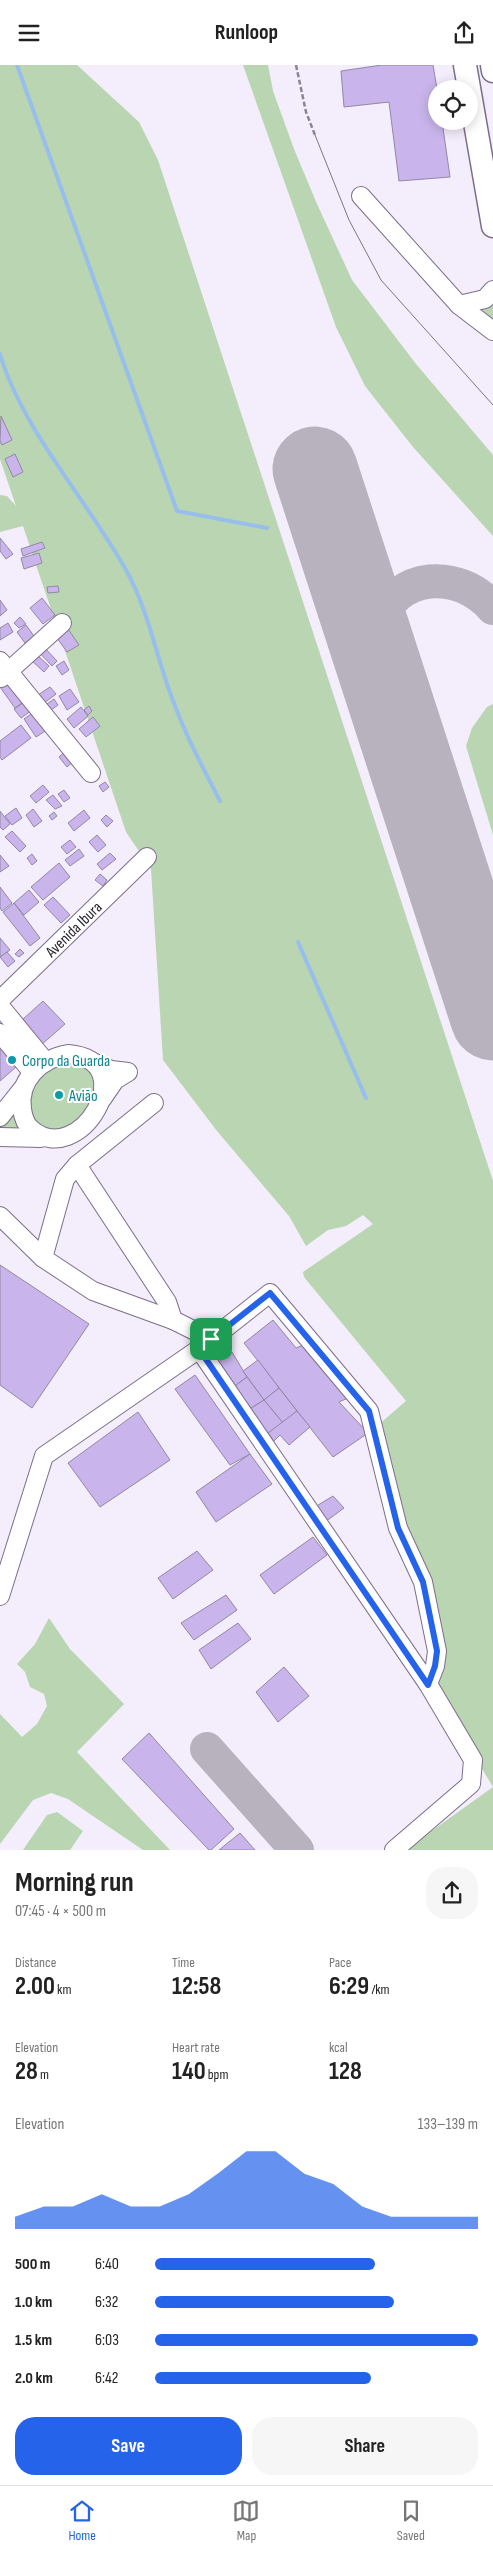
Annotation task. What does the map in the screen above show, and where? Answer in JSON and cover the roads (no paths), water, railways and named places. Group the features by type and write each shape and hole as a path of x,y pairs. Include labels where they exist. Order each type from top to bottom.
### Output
{"main road":[{"path":"466,65 493,226"},
{"path":"492,65 493,71"}],"street":[{"path":"360,196 459,305 493,331"},
{"path":"459,305 486,299 493,290"},
{"path":"62,623 3,670 91,773"},
{"name":"Avenida Ibura","path":"0,999 148,857"},
{"path":"0,1006 39,1067"},
{"path":"0,1033 39,1067"},
{"path":"0,1117 39,1067 68,1054 80,1055 111,1070 134,1071 114,1080 95,1113 86,1123 70,1135 54,1139 0,1137"},
{"path":"95,1063 103,1077 102,1099"},
{"path":"23,1087 21,1102 23,1116 27,1126 41,1138"},
{"path":"43,1257 65,1179 77,1165 154,1103"},
{"path":"77,1165 168,1302 173,1320"},
{"path":"0,1216 43,1257 93,1291 173,1320 205,1344 428,1685 473,1760 471,1784 394,1850"},
{"path":"0,1596 44,1456 205,1344 270,1293 369,1411 398,1528 423,1582 437,1651 435,1666 428,1685"}],"waterway":[{"path":"17,65 177,511 267,528"},
{"path":"0,354 23,410 110,544 134,585 177,711 220,801"},
{"path":"298,942 366,1098"}],"tram line":[{"path":"315,135 349,220 381,280 493,405"}],"place":[{"name":"Corpo da Guarda","path":"12,1060"},
{"name":"Avião","path":"59,1095"}]}
